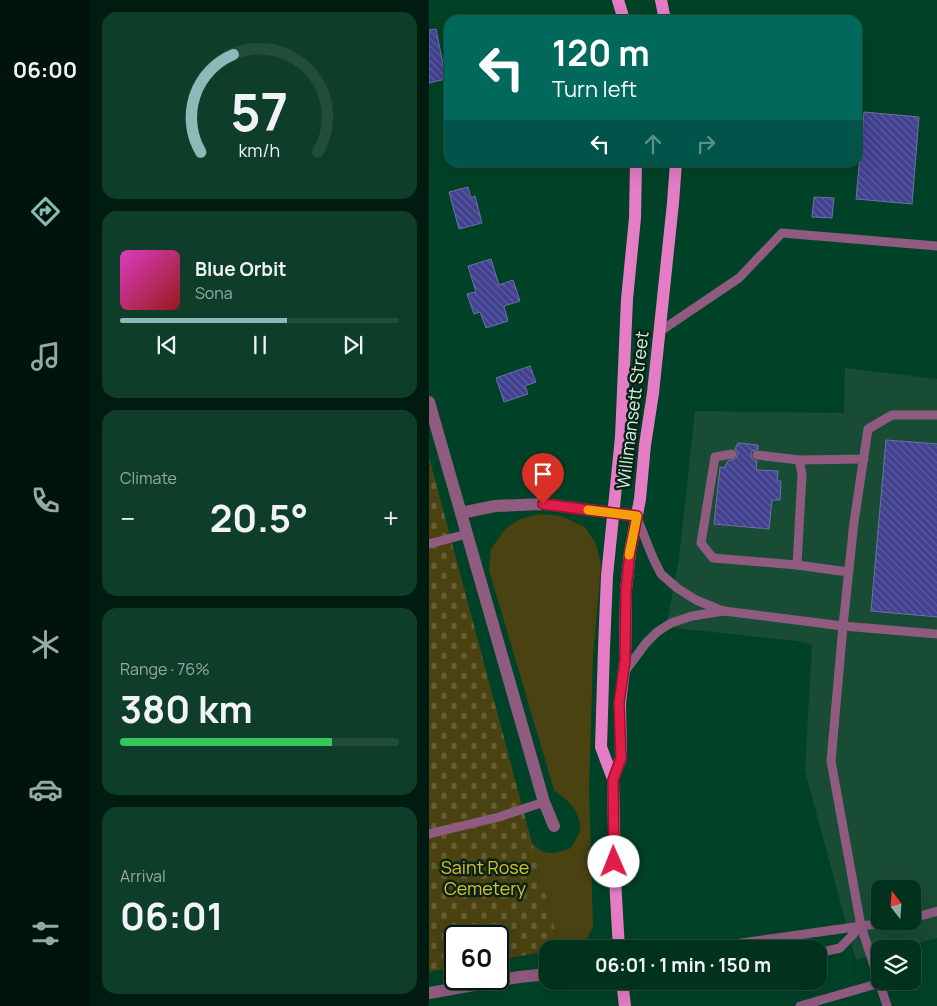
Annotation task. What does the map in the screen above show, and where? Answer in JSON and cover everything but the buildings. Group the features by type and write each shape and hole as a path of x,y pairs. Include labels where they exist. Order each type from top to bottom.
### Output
{"main road":[{"path":"618,0 622,15"},
{"path":"661,0 664,15"},
{"name":"Willimansett Street","path":"618,940 613,780 601,747 607,576 621,437 627,299 635,218 636,167"},
{"name":"Willimansett Street","path":"613,780 621,758 619,703 625,661 626,590 630,552 640,499 645,445 653,393 676,167"},
{"path":"624,990 625,1006"}],"street":[{"path":"430,405 544,802 553,826"},
{"path":"461,513 495,506 543,504 637,516"},
{"path":"429,993 539,975"}],"lane":[{"path":"659,332 739,278 782,233 937,246"},
{"path":"871,956 861,926 831,761 854,522 869,429 891,415 937,415"},
{"path":"732,454 715,457 701,543 713,558 797,565 848,572"},
{"path":"757,455 799,460 864,459"},
{"path":"797,565 802,474 799,460"},
{"path":"637,516 661,574 677,588 696,600 724,611 843,626 937,634"},
{"path":"429,544 467,534"},
{"path":"623,675 646,643 657,632 671,623 692,616 724,611"},
{"path":"429,834 499,817 544,802"},
{"path":"921,916 937,911"},
{"path":"762,940 871,925"},
{"path":"827,951 840,948 861,926"},
{"path":"801,1006 871,986"},
{"path":"882,990 887,1006"}],"shaded area":[{"path":"845,368 937,379 937,938 921,942 921,940 871,940 871,956 856,960 805,771 812,644 666,627 679,559 695,411 844,413"}],"green space":[{"name":"Saint Rose Cemetery","path":"429,457 558,940 539,940 539,953 509,958 509,925 444,925 444,969 429,972"},
{"path":"540,514 561,516 585,527 596,544 601,565 593,656 589,790 593,927 586,940 558,940 532,843 541,851 550,853 571,848 580,830 580,823 573,807 554,790 489,570 491,549 505,529 520,519"}],"slow traffic":[{"path":"588,510 637,516 629,555"}],"route":[{"path":"543,504 637,516 630,552 626,590 625,661 619,703 621,758 613,780 614,862"}]}
